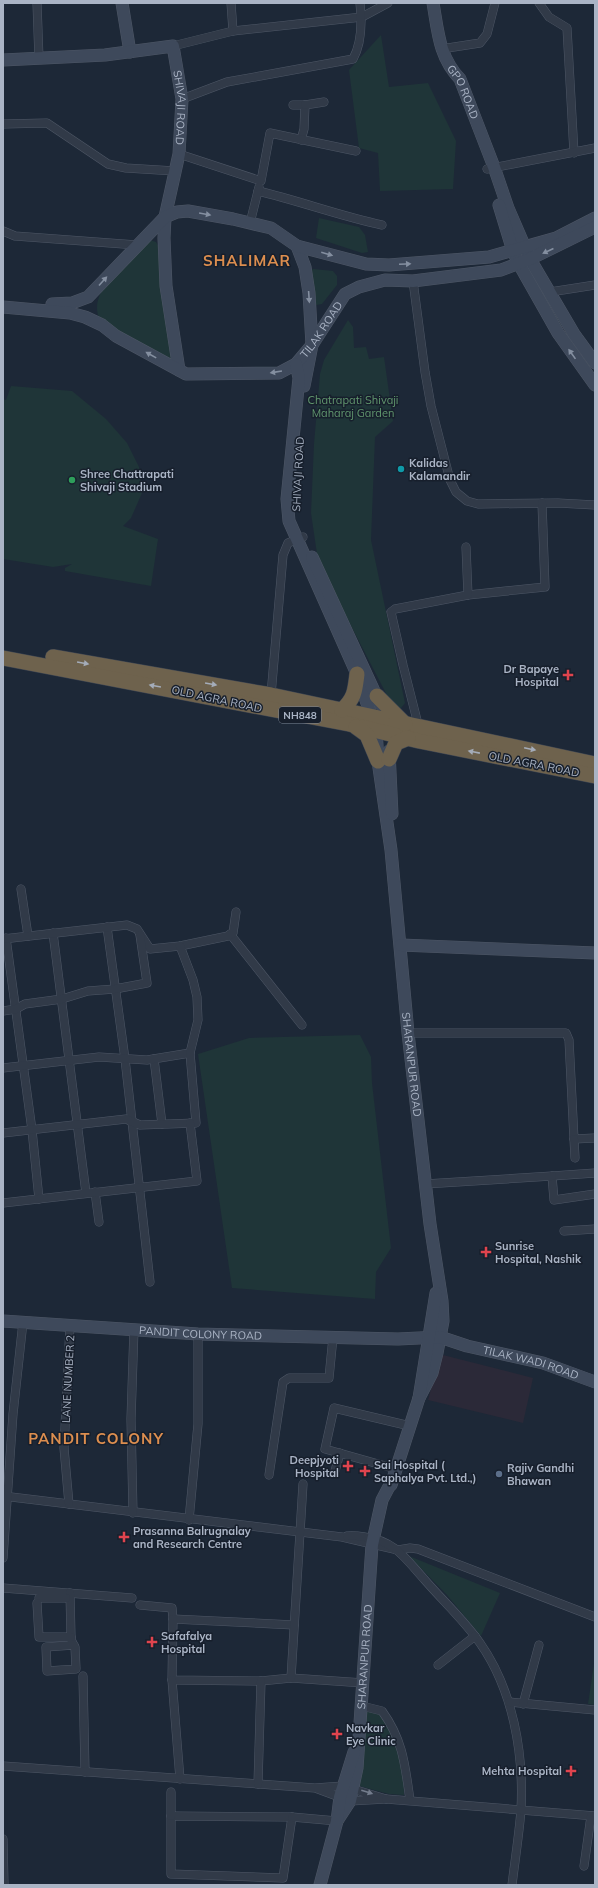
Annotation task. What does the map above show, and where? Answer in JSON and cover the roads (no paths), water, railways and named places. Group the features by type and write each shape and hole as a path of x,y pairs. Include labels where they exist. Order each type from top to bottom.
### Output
{"highway":[{"name":"OLD AGRA ROAD","path":"3,649 271,695 342,710 380,725"},
{"name":"OLD AGRA ROAD","path":"3,658 350,724 380,725 411,730 595,764"},
{"path":"342,710 351,702 357,674"},
{"path":"350,724 368,735 383,760 396,743 411,730 377,696"},
{"name":"OLD AGRA ROAD","path":"411,730 595,776"}],"main road":[{"path":"122,3 130,52"},
{"name":"GPO ROAD","path":"433,3 441,49 452,70 453,83 483,147 519,249 558,333 595,385"},
{"path":"3,60 130,52 173,46"},
{"name":"SHIVAJI ROAD","path":"173,46 182,100 179,154 165,217 166,286 179,370"},
{"path":"3,299 61,305 72,304 88,297 165,217 177,212 188,211 271,228 297,246 366,264 389,265 489,257 556,238 595,218"},
{"name":"TILAK ROAD","path":"3,307 70,313 102,324 116,336 186,374 279,373 296,364 312,345 345,294 359,286 385,280 413,281 501,270 525,262 595,227"},
{"name":"SHIVAJI ROAD","path":"297,246 305,267 309,293 312,345 305,384 294,496 295,516 299,539 380,725"},
{"name":"GPO ROAD","path":"525,262 550,292 574,334 595,363"},
{"path":"88,297 90,320"},
{"name":"SHIVAJI ROAD","path":"296,364 299,378 287,499 289,521 377,696 380,725"},
{"name":"SHARANPUR ROAD","path":"320,1885 337,1821 345,1799 358,1744 364,1683 371,1570 370,1559 376,1542 382,1500 394,1474 419,1398 432,1373 434,1341 442,1301 425,1184 408,1033 380,725"},
{"path":"401,945 595,953"},
{"name":"PANDIT COLONY ROAD","path":"3,1321 198,1334 434,1341"},
{"name":"TILAK WADI ROAD","path":"434,1341 467,1346 543,1363 595,1382"}],"street":[{"path":"37,3 39,58"},
{"path":"231,3 233,31"},
{"path":"182,100 227,82 353,59 359,49 362,18 360,3"},
{"path":"173,46 233,31 362,18 388,3"},
{"path":"441,49 480,43 487,34 495,3"},
{"path":"539,3 549,17 568,28 574,153"},
{"path":"293,105 324,102"},
{"path":"302,140 305,105"},
{"path":"3,124 47,124 108,164 126,168 175,171"},
{"path":"250,223 261,181 270,133 356,151"},
{"path":"491,168 595,148"},
{"path":"179,154 261,181"},
{"path":"258,191 296,200 310,206 382,225"},
{"path":"3,232 15,236 137,245"},
{"path":"413,281 431,406 450,480 456,492 468,501 478,504 542,503 595,505"},
{"path":"550,292 595,284"},
{"path":"411,730 391,612 395,609 468,595 545,587 542,503"},
{"path":"271,695 284,555 288,543 299,539"},
{"path":"466,547 468,595"},
{"path":"21,889 28,936"},
{"path":"39,1199 32,1130 16,1009 4,938 127,925 140,932 150,949 180,946 220,939 230,934 233,932 236,912"},
{"path":"107,927 133,1122 150,1282"},
{"path":"3,1011 16,1009 25,1004 62,999 88,990 116,989 147,984 140,932"},
{"path":"53,933 79,1125 91,1193 99,1222"},
{"path":"230,934 302,1025"},
{"path":"3,1133 126,1119 140,1125 196,1123 190,1054 198,1020 197,997 193,980 180,946"},
{"path":"408,1033 566,1033 569,1040 575,1158"},
{"path":"3,1068 99,1057 125,1060 154,1059 190,1054"},
{"path":"154,1059 162,1124"},
{"path":"3,1203 197,1180 190,1123"},
{"path":"574,1139 595,1138"},
{"path":"425,1184 595,1173"},
{"path":"552,1176 554,1200 595,1194"},
{"path":"564,1231 595,1229"},
{"path":"3,1558 12,1414 23,1322"},
{"name":"LANE NUMBER 2","path":"69,1504 64,1448 70,1325"},
{"path":"133,1513 131,1419 134,1329"},
{"path":"190,1520 198,1424 198,1334"},
{"path":"269,1475 283,1382 289,1378 329,1378 333,1337"},
{"path":"394,1474 340,1453 325,1449 334,1408 410,1426"},
{"path":"335,1471 340,1453"},
{"path":"291,1678 303,1484"},
{"path":"6,1496 301,1534 342,1537 376,1542 398,1550 475,1636 498,1672 509,1702 517,1745 520,1773 521,1809 512,1885"},
{"path":"398,1550 410,1548 429,1553 595,1617"},
{"path":"3,1588 58,1595 132,1598"},
{"path":"58,1595 38,1600 39,1637 73,1641"},
{"path":"70,1595 76,1669 47,1671 46,1647 73,1641"},
{"path":"140,1605 172,1608 172,1680 180,1779"},
{"path":"173,1619 294,1625"},
{"path":"438,1665 475,1636"},
{"path":"523,1704 539,1645"},
{"path":"83,1676 85,1772"},
{"path":"172,1680 261,1682 291,1678 364,1683"},
{"path":"258,1784 261,1682"},
{"path":"509,1702 595,1710"},
{"path":"362,1706 382,1711 394,1727 402,1750 410,1800"},
{"path":"3,1766 315,1788 348,1787 386,1799"},
{"path":"315,1788 345,1799 410,1800 593,1816 584,1866"},
{"path":"172,1792 172,1874 282,1882 292,1817"},
{"path":"171,1816 292,1817 337,1821"},
{"path":"3,1839 4,1885"}],"place":[{"name":"Kalidas Kalamandir","path":"401,469"},
{"name":"Shree Chattrapati Shivaji Stadium","path":"72,480"},
{"name":"Dr Bapaye Hospital","path":"568,675"},
{"name":"Sunrise Hospital, Nashik","path":"486,1252"},
{"name":"Deepjyoti Hospital","path":"348,1466"},
{"name":"Sai Hospital ( Saphalya Pvt. Ltd.,)","path":"365,1471"},
{"name":"Rajiv Gandhi Bhawan","path":"499,1474"},
{"name":"Prasanna Balrugnalay and Research Centre","path":"124,1537"},
{"name":"Safafalya Hospital","path":"152,1642"},
{"name":"Navkar Eye Clinic","path":"337,1734"},
{"name":"Mehta Hospital","path":"571,1771"}],"district":[{"name":"SHALIMAR","path":"247,261"},
{"name":"PANDIT COLONY","path":"96,1439"}],"park label":[{"name":"Chatrapati Shivaji Maharaj Garden","path":"353,406"}]}
